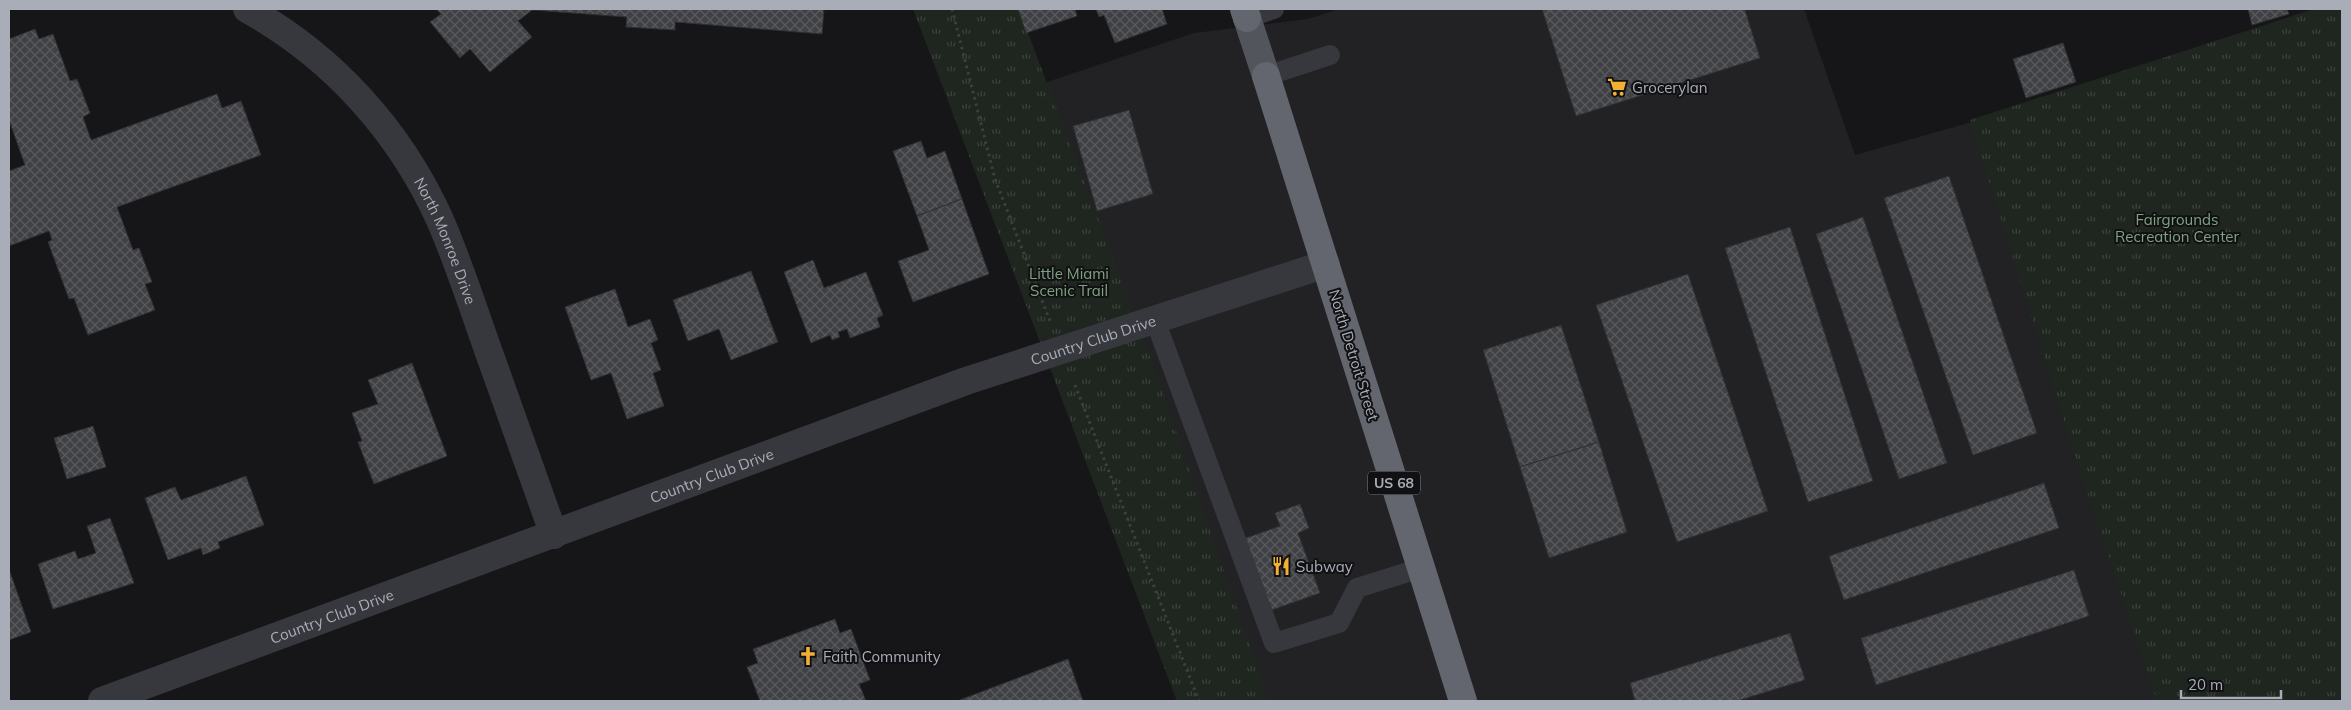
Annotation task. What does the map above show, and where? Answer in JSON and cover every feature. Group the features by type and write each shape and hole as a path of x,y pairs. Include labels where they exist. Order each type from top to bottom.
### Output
{"highway":[{"name":"North Detroit Street","path":"1266,76 1463,701"}],"main road":[{"name":"North Detroit Street","path":"1246,13 1266,76"}],"street":[{"name":"North Monroe Drive","path":"248,9 300,43 332,68 366,103 405,155 422,184 440,220 474,308 554,535"},
{"name":"Country Club Drive","path":"104,701 966,381 1326,264"}],"lane":[{"path":"1246,13 1274,9"},
{"path":"1266,76 1330,55"},
{"path":"1155,320 1274,643 1339,624 1357,588 1421,568"}],"path":[{"path":"952,9 995,179 1050,321"},
{"path":"1075,385 1199,701"}],"shaded area":[{"path":"1339,9 1804,9 1855,155 1972,122 2160,701 1269,701 1017,92 1194,33 1308,19"}],"green space":[{"name":"Little Miami Scenic Trail","path":"913,9 1019,9 1151,359 1269,701 1177,701"},
{"name":"Fairgrounds Recreation Center","path":"2314,9 2342,9 2342,701 2157,701 2071,443 1970,120"}],"building":[{"path":"436,9 824,9 822,34 675,22 675,30 626,27 627,17 532,10 518,21 532,37 490,72 470,49 460,58 430,22 441,14"},
{"path":"1018,9 1075,9 1077,16 1026,33"},
{"path":"1096,9 1162,9 1167,24 1115,43 1104,15 1099,17"},
{"name":"Grocerylan","path":"1542,9 1750,9 1745,10 1760,58 1576,116"},
{"path":"2248,9 2287,9 2289,14 2252,25"},
{"path":"35,29 39,39 53,34 70,81 77,79 90,113 83,117 91,140 217,94 222,108 241,101 261,155 117,207 133,250 139,248 152,282 145,284 155,310 88,335 74,298 69,299 48,242 52,240 49,231 9,246 9,171 25,165 9,120 9,39"},
{"path":"2063,43 2076,82 2026,98 2013,59"},
{"path":"1129,110 1153,194 1097,211 1073,126"},
{"path":"921,141 927,158 945,151 962,199 917,216 893,151"},
{"path":"1949,176 2037,433 1973,455 1884,198"},
{"path":"962,199 989,274 913,302 898,261 929,250 917,216"},
{"path":"1863,217 1947,463 1899,479 1816,234"},
{"path":"1790,227 1873,481 1808,502 1725,248"},
{"path":"813,260 824,288 866,272 883,315 877,318 880,327 850,338 847,329 838,332 840,337 832,340 830,335 811,343 784,272"},
{"path":"751,271 778,342 731,360 719,329 688,341 673,300"},
{"path":"1688,274 1768,511 1677,542 1596,305"},
{"path":"615,289 628,327 650,319 658,340 651,343 661,370 653,373 664,406 627,419 611,373 591,380 565,307"},
{"path":"1561,325 1599,442 1520,467 1483,350"},
{"path":"412,363 447,456 374,484 358,442 362,441 352,413 378,404 368,380"},
{"path":"93,426 106,467 67,479 54,438"},
{"path":"1599,442 1627,532 1549,558 1520,467"},
{"path":"246,476 264,525 218,542 220,548 203,555 201,548 168,560 145,498 175,487 181,500"},
{"path":"2044,483 2059,528 1844,600 1829,556"},
{"name":"Subway","path":"1300,504 1309,528 1298,533 1320,593 1269,611 1243,539 1280,526 1275,513"},
{"path":"110,518 134,583 53,609 38,564 75,551 78,559 96,553 87,526"},
{"path":"9,569 31,632 9,640"},
{"path":"2074,570 2089,616 1876,685 1861,638"},
{"name":"Faith Community","path":"835,619 840,633 851,629 870,680 859,684 866,701 760,701 747,667 758,663 753,649"},
{"path":"1790,633 1805,680 1737,701 1635,701 1630,683"},
{"name":"Faith Community","path":"1068,659 1083,701 957,701"}],"place":[{"name":"Grocerylan","path":"1617,87"},
{"name":"Subway","path":"1281,566"},
{"name":"Faith Community","path":"808,656"}]}
